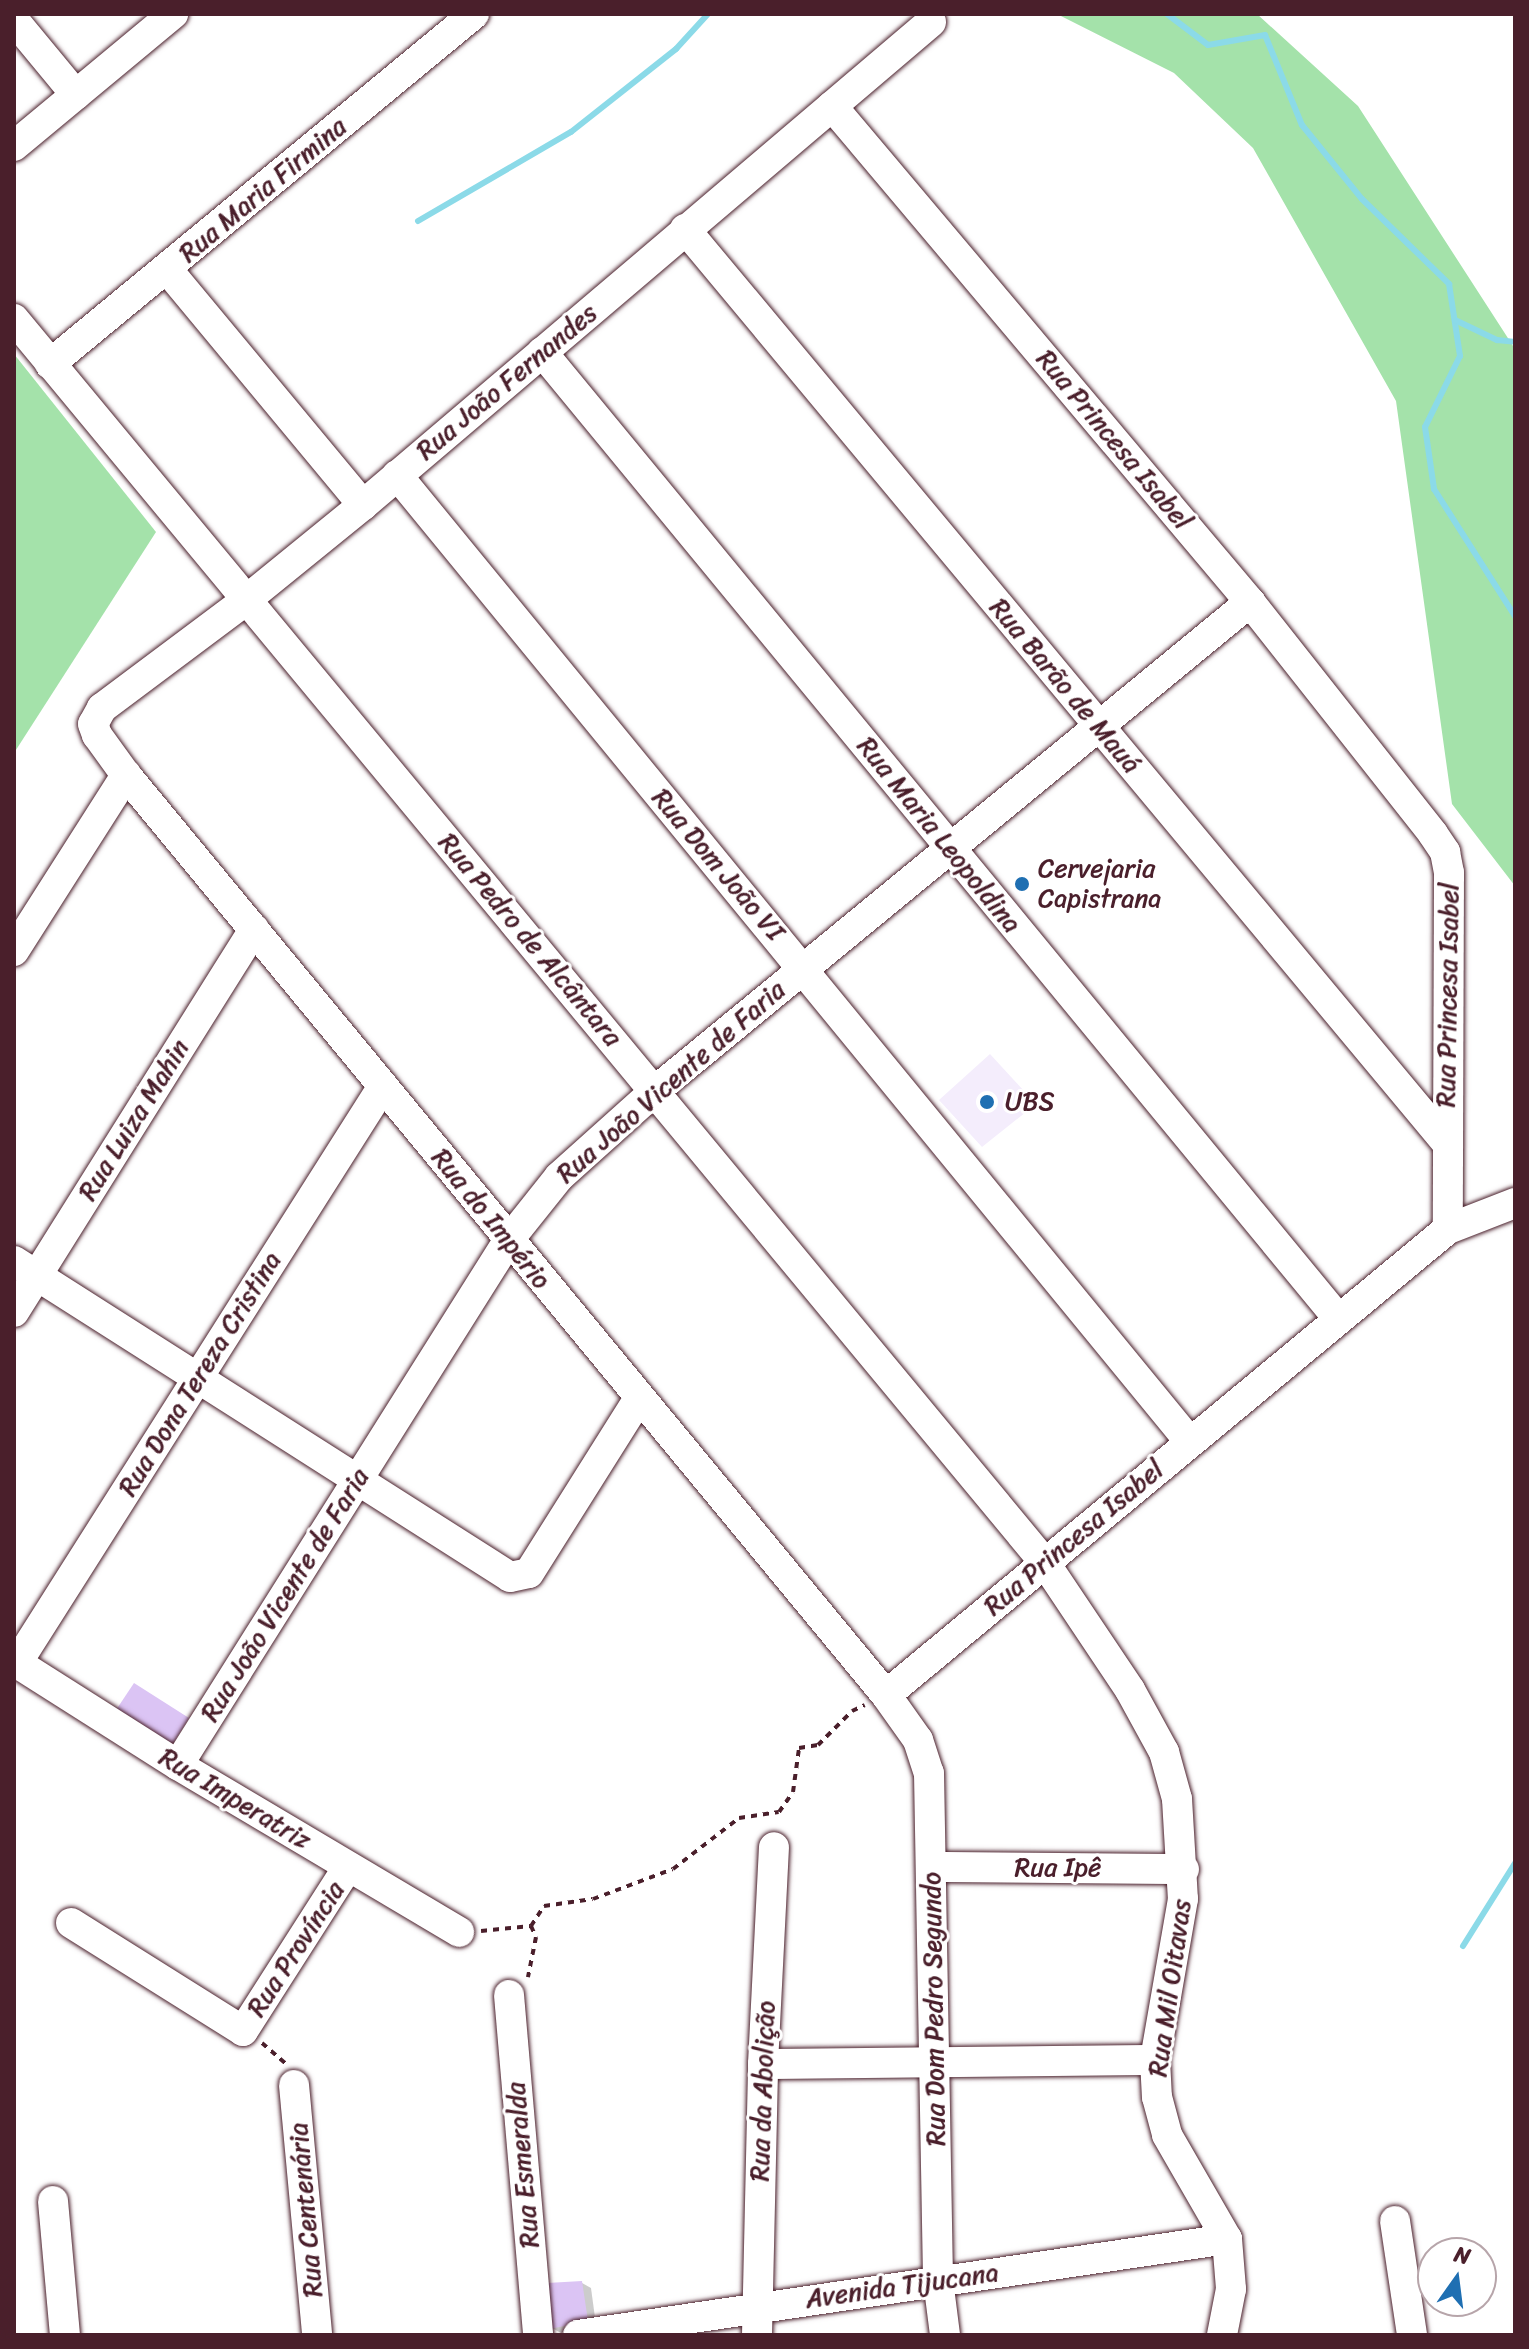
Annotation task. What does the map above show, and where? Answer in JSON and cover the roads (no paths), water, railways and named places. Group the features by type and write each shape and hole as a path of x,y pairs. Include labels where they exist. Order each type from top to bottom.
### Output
{"street":[{"path":"14,146 173,14"},
{"name":"Rua Maria Firmina","path":"50,364 474,14"},
{"path":"14,20 76,95"},
{"name":"Rua João Fernandes","path":"99,739 93,724 99,711 245,601 363,505 931,22"},
{"name":"Rua Princesa Isabel","path":"832,106 1250,602 1445,852 1449,873 1448,1229 1337,1317 886,1695"},
{"name":"Rua Barão de Mauá","path":"685,229 1446,1142"},
{"path":"167,269 363,505"},
{"name":"Rua Pedro de Alcântara","path":"14,319 1045,1563"},
{"name":"Rua Maria Leopoldina","path":"542,352 1337,1317"},
{"name":"Rua Dom João VI","path":"397,475 1189,1441"},
{"name":"Rua João Vicente de Faria","path":"178,1765 508,1241 559,1177 656,1090 948,846 1250,602"},
{"name":"Rua do Império","path":"99,739 508,1241 886,1695"},
{"path":"14,951 126,775"},
{"name":"Rua Luiza Mahin","path":"14,1312 25,1268 254,929"},
{"name":"Rua Dona Tereza Cristina","path":"16,1662 383,1086"},
{"path":"1448,1229 1515,1203"},
{"path":"25,1268 510,1577 529,1573 639,1398"},
{"name":"Rua Mil Oitavas","path":"1045,1563 1130,1690 1164,1752 1177,1799 1184,1869 1181,1927 1155,2060 1157,2097 1167,2135 1227,2239 1231,2289 1222,2335"},
{"name":"Rua Imperatriz","path":"16,1662 178,1765 459,1932"},
{"name":"Rua Dom Pedro Segundo","path":"886,1695 918,1740 927,1761 933,1867 938,2280 945,2335"},
{"name":"Rua da Abolição","path":"756,2321 763,2064 774,1847"},
{"name":"Rua Província","path":"71,1923 243,2031 348,1867"},
{"name":"Rua Ipê","path":"933,1867 1184,1869"},
{"name":"Rua Esmeralda","path":"509,1995 538,2335"},
{"path":"763,2064 934,2059 1155,2060"},
{"name":"Rua Centenária","path":"294,2085 317,2335"},
{"path":"53,2201 65,2335"},
{"path":"1395,2221 1412,2335"},
{"name":"Avenida Tijucana","path":"578,2335 756,2321 938,2280 1227,2239"}],"waterway":[{"path":"418,221 571,132 676,49 708,14"},
{"path":"1167,14 1208,45 1265,35 1302,125 1362,199 1449,284 1460,356 1425,427 1434,489 1515,616"},
{"path":"1455,320 1497,340 1515,342"},
{"path":"1463,1946 1515,1863"}],"place":[{"name":"Cervejaria Capistrana","path":"1022,884"},
{"name":"UBS","path":"987,1102"}]}
